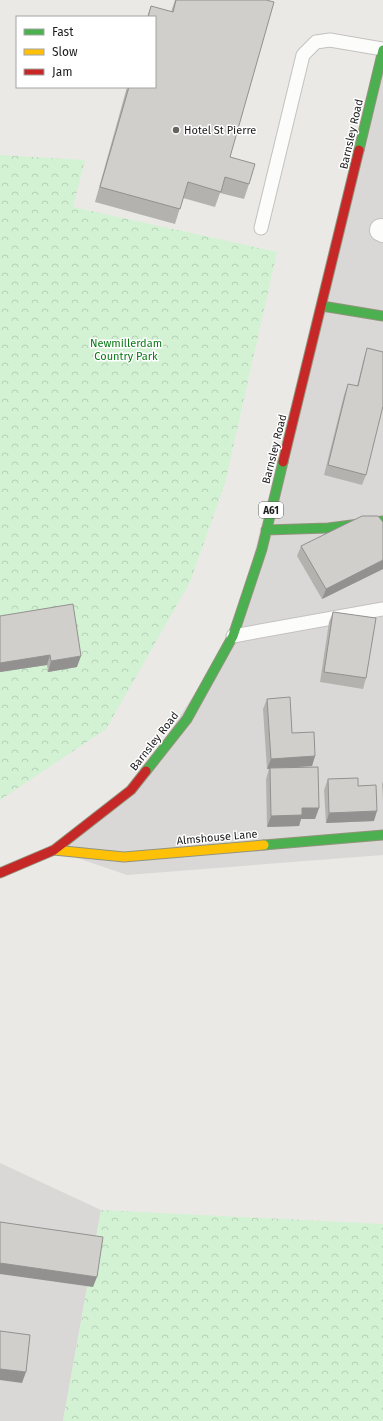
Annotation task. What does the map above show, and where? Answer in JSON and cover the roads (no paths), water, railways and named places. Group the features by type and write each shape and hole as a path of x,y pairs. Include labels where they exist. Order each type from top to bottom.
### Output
{"main road":[{"name":"Barnsley Road","path":"0,873 54,850 131,790 187,719 233,636 262,549 383,49"},
{"path":"322,306 383,316"},
{"path":"266,530 328,528 383,521"},
{"name":"Almshouse Lane","path":"54,850 124,857 383,835"}],"lane":[{"path":"261,228 303,55 316,42 330,40 383,49"},
{"path":"233,636 383,609"}],"place":[{"name":"Hotel St Pierre","path":"176,130"}],"park label":[{"name":"Newmillerdam Country Park","path":"126,349"}]}
